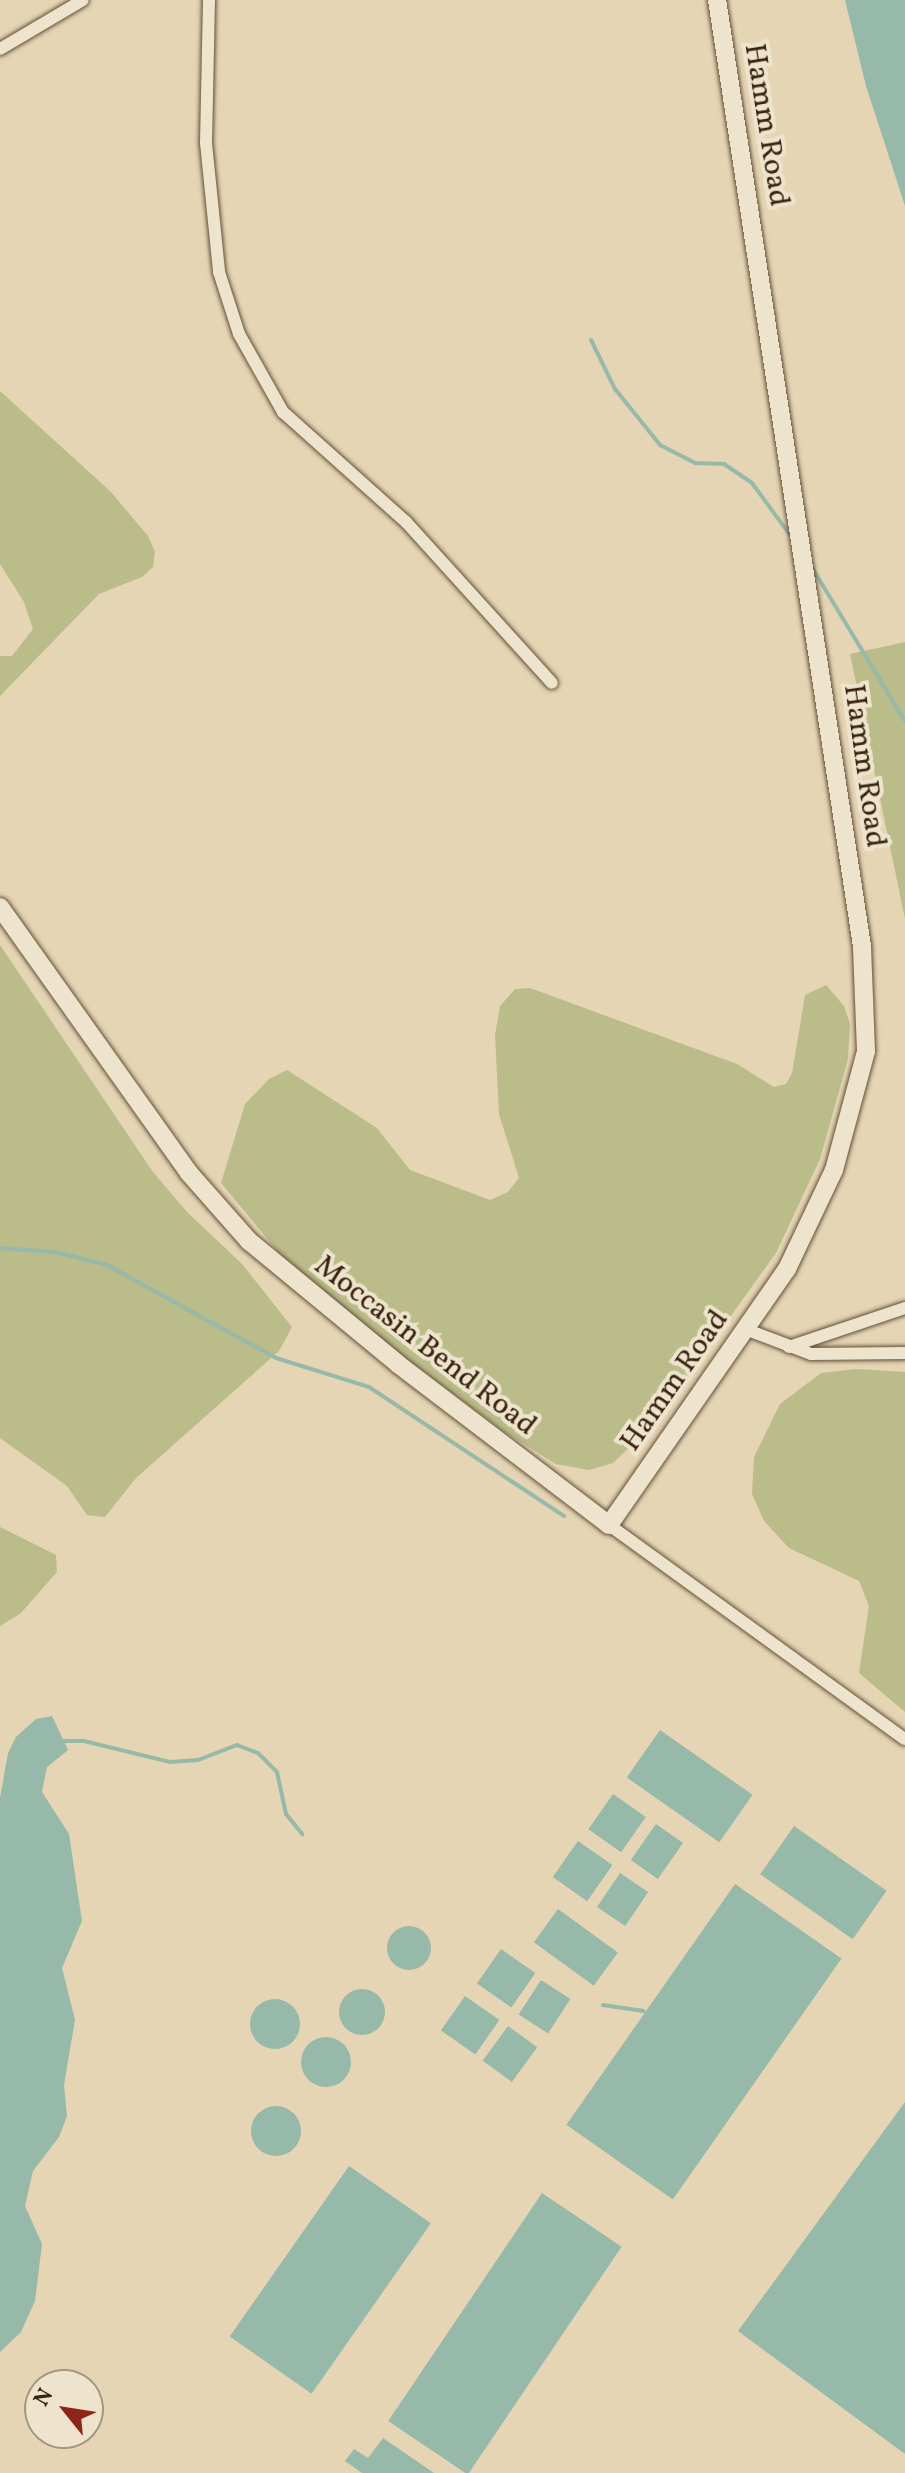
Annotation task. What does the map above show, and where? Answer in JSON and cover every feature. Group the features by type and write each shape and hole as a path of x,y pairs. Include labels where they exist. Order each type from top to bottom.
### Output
{"main road":[{"name":"Hamm Road","path":"609,1525 787,1269 834,1170 866,1051 862,946 717,0"},
{"name":"Moccasin Bend Road","path":"0,907 189,1173 249,1241 398,1364 609,1525"}],"street":[{"path":"0,49 83,0"},
{"path":"209,0 206,143 219,272 239,334 283,412 406,522 552,683"},
{"path":"789,1347 905,1308"},
{"path":"745,1329 811,1354 905,1353"},
{"name":"Moccasin Bend Road","path":"609,1525 905,1739"}],"green space":[{"path":"0,391 111,492 148,536 155,552 153,567 142,577 99,594 0,696 0,656 12,656 33,629 24,602 0,564"},
{"path":"905,642 905,919 850,654"},
{"path":"0,945 153,1172 187,1212 242,1264 292,1327 279,1351 136,1478 105,1517 87,1515 67,1486 0,1438"},
{"path":"826,985 844,1006 850,1024 848,1059 820,1159 776,1253 654,1423 613,1463 589,1470 556,1464 503,1431 348,1315 280,1254 221,1183 245,1104 269,1079 287,1070 377,1128 410,1170 490,1200 508,1192 519,1178 499,1114 495,1035 500,1006 515,989 530,988 737,1064 774,1087 786,1084 792,1073 805,995"},
{"path":"857,1369 905,1372 905,1712 859,1673 869,1606 859,1581 789,1548 764,1521 752,1494 754,1457 780,1404 821,1373"},
{"path":"0,1527 56,1555 57,1572 21,1613 0,1626"}],"shaded area":[{"path":"845,0 905,0 905,206 866,86"},
{"path":"52,1716 68,1750 47,1767 42,1792 69,1834 82,1921 62,1968 75,2020 64,2085 67,2116 59,2137 33,2171 25,2206 42,2244 35,2301 21,2332 0,2352 0,1798 8,1753 16,1737 36,1719"},
{"path":"660,1730 753,1795 719,1842 627,1778"},
{"path":"613,1794 646,1817 621,1852 588,1829"},
{"path":"656,1824 683,1843 658,1879 631,1860"},
{"path":"794,1826 887,1891 853,1939 760,1874"},
{"path":"578,1841 612,1865 587,1901 553,1877"},
{"path":"620,1873 648,1892 625,1926 597,1907"},
{"path":"735,1884 841,1959 673,2199 566,2125"},
{"path":"558,1909 618,1952 594,1986 534,1942"},
{"path":"409,1926 425,1932 431,1948 425,1964 409,1970 393,1964 387,1948 393,1932"},
{"path":"501,1949 535,1973 511,2007 477,1983"},
{"path":"541,1980 570,1999 548,2033 519,2014"},
{"path":"362,1989 378,1996 385,2012 378,2028 362,2035 346,2028 339,2012 346,1996"},
{"path":"465,1996 499,2020 475,2054 441,2030"},
{"path":"275,1999 293,2006 300,2024 293,2042 275,2049 257,2042 250,2024 257,2006"},
{"path":"508,2026 537,2047 512,2082 483,2061"},
{"path":"326,2037 344,2044 351,2062 344,2080 326,2087 308,2080 301,2062 308,2044"},
{"path":"905,2102 905,2454 738,2331"},
{"path":"276,2106 294,2113 301,2131 294,2149 276,2156 258,2149 251,2131 258,2113"},
{"path":"349,2166 431,2223 312,2394 230,2336"},
{"path":"542,2193 622,2247 469,2473 388,2421"},
{"path":"383,2438 434,2473 362,2473 345,2461 354,2449 368,2458"}],"waterway":[{"path":"591,340 615,389 660,445 695,463 724,464 752,483 793,539"},
{"path":"811,566 905,721"},
{"path":"0,1248 55,1252 107,1265 276,1358 369,1387 564,1516"},
{"path":"59,1741 84,1741 170,1762 198,1760 237,1745 258,1753 277,1772 286,1814 302,1834"},
{"path":"603,2005 644,2011"}]}
